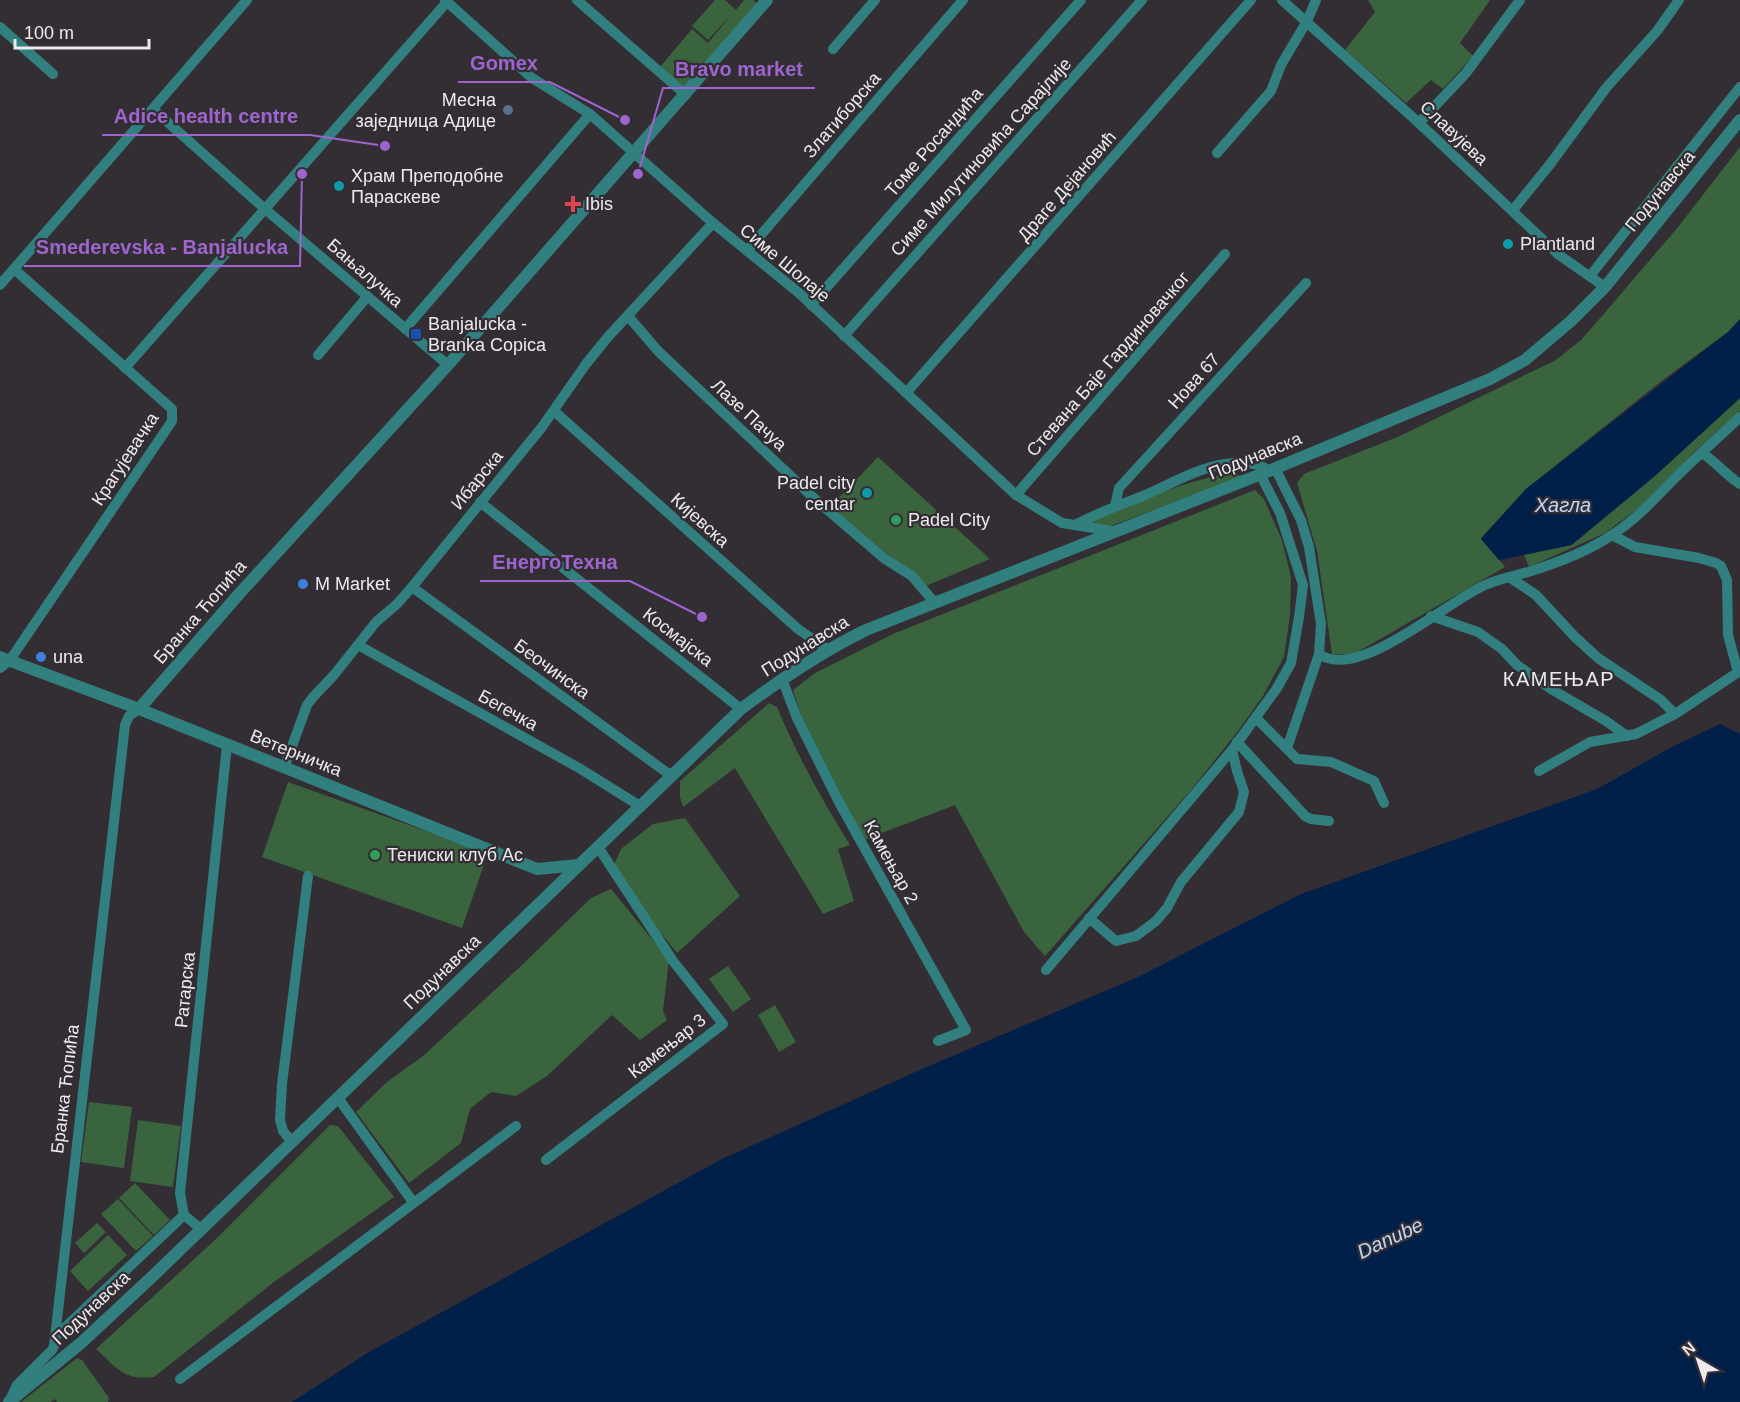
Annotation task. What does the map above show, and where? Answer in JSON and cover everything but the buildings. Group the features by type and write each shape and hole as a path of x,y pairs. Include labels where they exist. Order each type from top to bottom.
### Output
{"street":[{"path":"0,285 247,0"},
{"path":"577,0 686,95"},
{"path":"833,49 875,0"},
{"name":"Златиборска","path":"747,251 963,0"},
{"name":"Томе Росандића","path":"811,305 1081,0"},
{"name":"Симе Милутиновића Сарајлије","path":"844,336 1142,0"},
{"name":"Драге Дејановић","path":"906,393 1251,0"},
{"name":"Славујева","path":"1282,0 1419,123 1559,255 1605,287"},
{"path":"1217,153 1271,91 1281,65 1307,21 1316,0"},
{"path":"1419,123 1466,73 1520,0"},
{"path":"1513,210 1606,88 1657,31 1679,0"},
{"path":"125,368 446,1"},
{"name":"Симе Шолаје","path":"446,1 532,78 590,114 713,223 811,305 1016,495 1062,523 1112,531"},
{"name":"Бранка Ћопића","path":"9,1402 17,1385 52,1350 55,1337 125,725 129,716 139,709 239,594 448,365 686,95 763,2"},
{"path":"0,27 53,74"},
{"path":"1590,276 1740,87"},
{"name":"Бањалучка","path":"153,109 265,209 448,365"},
{"path":"405,329 590,114"},
{"name":"Подунавска","path":"9,1402 81,1343 741,709 827,649 866,630 1268,471 1490,379 1525,360 1571,321 1605,287 1740,120"},
{"name":"Ибарска","path":"284,768 308,705 376,622 398,604 412,587 554,411 586,364 713,223"},
{"name":"Стевана Баје Гардиновачког","path":"1016,495 1225,254"},
{"name":"Крагујевачка","path":"3,662 172,421 172,409 14,269"},
{"name":"Нова 67","path":"1115,506 1119,488 1306,283"},
{"path":"318,355 367,297"},
{"name":"Лазе Пачуа","path":"628,316 658,351 808,493 885,560 912,576 934,602"},
{"name":"Кијевска","path":"554,411 798,629 827,649"},
{"path":"1319,654 1325,658 1341,661 1386,646 1412,632 1431,616 1465,594 1487,584 1560,561 1590,548 1636,517 1740,417"},
{"path":"1702,453 1717,462 1731,478 1740,484"},
{"path":"1075,525 1115,506 1223,464 1263,465 1301,520 1309,547 1321,624 1319,654 1287,748"},
{"path":"1046,970 1235,746 1277,688 1291,663 1302,585 1268,471"},
{"name":"Космајска","path":"480,502 741,709"},
{"path":"1539,771 1590,742 1636,734 1675,714 1739,672 1728,635 1727,580 1721,566 1699,558 1635,547 1612,535"},
{"path":"1509,577 1536,595 1598,658 1661,700 1675,714"},
{"name":"Беочинска","path":"412,587 673,775"},
{"path":"1431,616 1478,632 1502,649 1517,665 1551,689 1627,736"},
{"name":"Бегечка","path":"358,645 579,768 640,806"},
{"name":"Ветерничка","path":"3,662 139,709 537,869 580,865"},
{"name":"Камењар 2","path":"782,679 797,718 840,804 966,1030 938,1041"},
{"path":"1256,718 1298,759 1331,762 1374,781 1384,803"},
{"name":"Ратарска","path":"184,1215 180,1193 227,745"},
{"path":"1235,746 1305,816 1329,821"},
{"path":"1089,918 1116,941 1136,936 1156,921 1167,908 1181,882 1239,812 1244,792 1237,771 1235,746"},
{"name":"Камењар 3","path":"546,1160 723,1024 673,961 598,847"},
{"path":"291,1141 283,1131 280,1120 282,1084 308,876"},
{"path":"338,1098 413,1202"},
{"path":"180,1379 516,1126"},
{"path":"55,1337 184,1215 201,1229"}],"green space":[{"path":"715,0 725,0 736,10 744,0 753,0 758,4 685,89 660,67 692,29 708,43 731,15 708,40 692,26"},
{"path":"1368,0 1490,0 1460,43 1473,56 1443,89 1431,80 1406,103 1345,50 1375,12"},
{"path":"1740,147 1740,320 1728,332 1664,379 1526,489 1481,538 1505,567 1354,654 1332,654 1317,551 1297,483 1304,474 1400,436 1556,360 1581,340 1602,316 1678,227"},
{"path":"1740,398 1740,411 1695,451 1640,507 1605,533 1529,567 1524,555 1572,545 1656,475"},
{"name":"Padel City","path":"878,457 990,559 926,586 830,507"},
{"path":"1226,474 1246,476 1105,528 1083,524 1171,489"},
{"path":"1255,490 1264,499 1282,540 1291,577 1290,615 1284,657 1263,696 1191,790 1045,956 1024,932 955,805 861,841 805,727 793,690 815,673 895,633"},
{"path":"769,703 777,707 810,777 850,845 838,849 854,901 823,914 735,768 683,807 680,797 680,781"},
{"name":"Тениски клуб Ас","path":"288,782 488,853 462,928 262,857"},
{"path":"685,818 740,896 677,953 611,872 621,849 653,824"},
{"path":"611,889 669,960 663,1011 667,1020 640,1040 612,1015 547,1076 516,1096 491,1092 470,1109 461,1143 409,1183 356,1112 387,1082 423,1056 591,898"},
{"path":"728,966 751,999 733,1012 709,979"},
{"path":"775,1005 796,1042 779,1052 758,1015"},
{"path":"89,1102 132,1107 124,1168 81,1162"},
{"path":"138,1120 181,1126 173,1187 130,1181"},
{"path":"330,1125 338,1126 394,1197 274,1282 154,1377 128,1375 96,1349 216,1239"},
{"path":"135,1183 170,1220 154,1235 119,1198"},
{"path":"118,1199 153,1236 136,1251 101,1214"},
{"path":"97,1223 106,1232 84,1253 75,1243"},
{"path":"108,1235 127,1255 88,1291 70,1271"},
{"path":"77,1358 82,1360 109,1398 108,1402 57,1402 55,1399 50,1402 21,1402"}],"water":[{"name":"Хагла","path":"1740,319 1740,398 1656,475 1571,545 1499,560 1481,539 1526,489 1728,332"},
{"name":"Danube","path":"1720,724 1740,734 1740,1402 292,1402 369,1352 722,1159 929,1066 1138,977 1301,894 1597,789 1672,747"}],"place":[{"name":"Месна заједница Адице","path":"508,110"},
{"name":"Gomex","path":"625,120"},
{"name":"Adice health centre","path":"385,146"},
{"name":"Smederevska - Banjalucka","path":"302,174"},
{"name":"Bravo market","path":"638,174"},
{"name":"Храм Преподобне Параскеве","path":"339,186"},
{"name":"Ibis","path":"573,204"},
{"name":"Plantland","path":"1508,244"},
{"name":"Banjalucka - Branka Copica","path":"416,334"},
{"name":"Padel city centar","path":"867,493"},
{"name":"Padel City","path":"896,520"},
{"name":"M Market","path":"303,584"},
{"name":"ЕнергоТехна","path":"702,617"},
{"name":"una","path":"41,657"},
{"name":"Тениски клуб Ас","path":"375,855"}],"district":[{"name":"КАМЕЊАР","path":"1559,679"}]}
